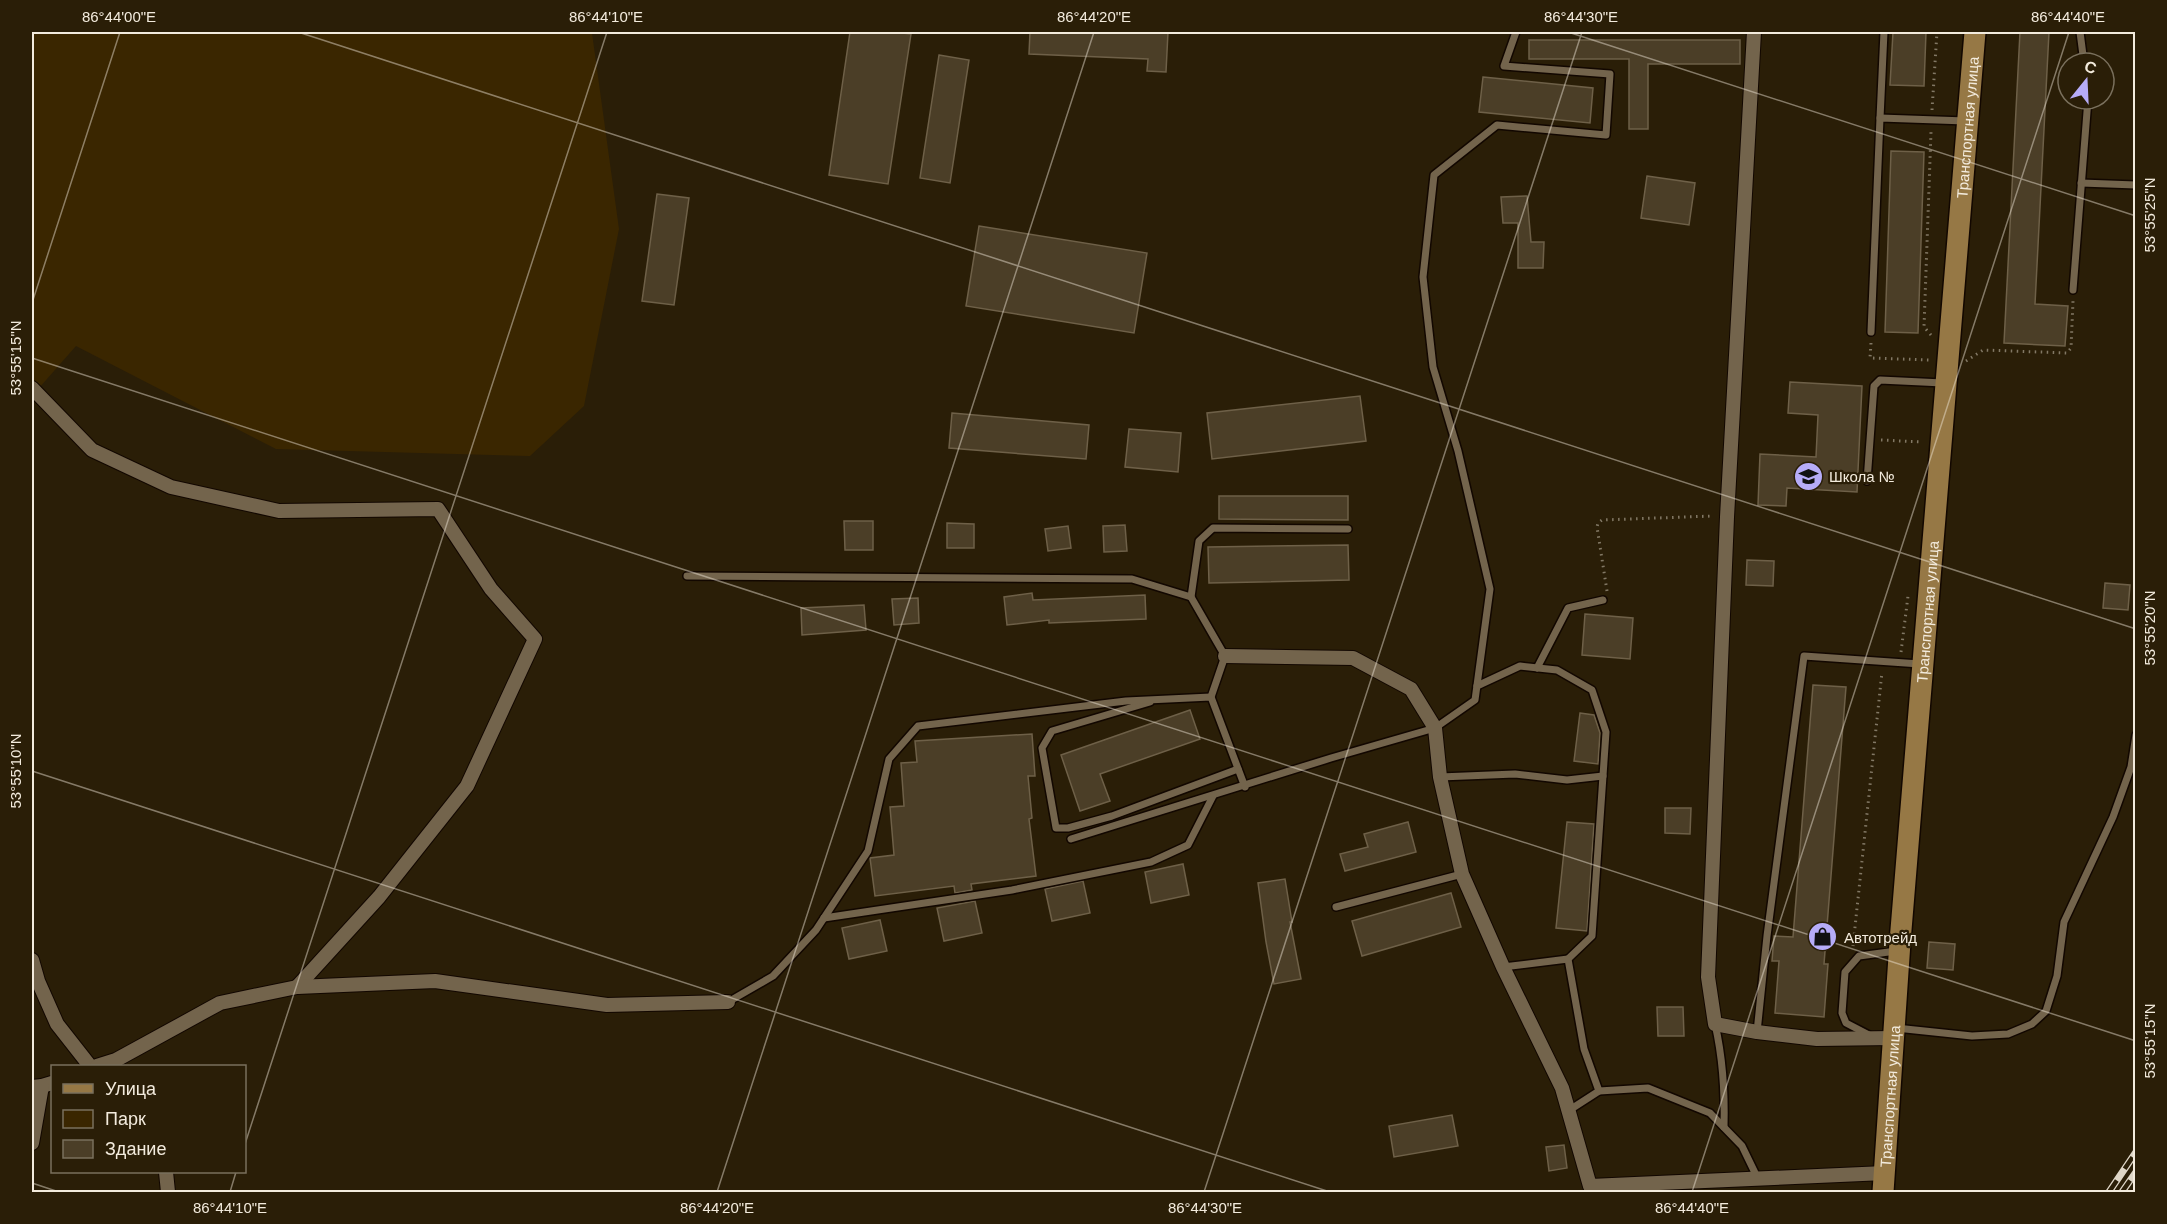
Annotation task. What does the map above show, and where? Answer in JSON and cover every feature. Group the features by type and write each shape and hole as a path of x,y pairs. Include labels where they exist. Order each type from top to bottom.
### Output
{"main road":[{"name":"Транспортная улица","path":"1884,1183 1888,1035 1899,951 1975,32"}],"street":[{"path":"1754,32 1727,517 1708,977 1715,1024 1816,1039 1888,1035"},
{"path":"32,388 92,450 171,487 279,511 438,509 491,589 535,639 467,786 379,897 297,987"},
{"path":"1225,656 1353,658 1411,689 1435,728 1440,777 1462,874 1503,967 1562,1088 1590,1186 1758,1179 1884,1183"},
{"path":"32,960 38,981 57,1024 89,1065"},
{"path":"100,1065 116,1060 220,1003 297,987 435,981 608,1005 729,1002"},
{"path":"32,1143 42,1085"},
{"path":"166,1173 168,1192"}],"lane":[{"path":"1071,839 1435,728 1475,700 1490,589 1458,451 1433,367 1423,277 1434,175 1497,125 1606,135 1610,84 1610,74 1504,66 1516,32"},
{"path":"1871,332 1884,32"},
{"path":"2080,32 2082,51"},
{"path":"2073,290 2087,111"},
{"path":"1880,118 1968,121"},
{"path":"2081,183 2136,184"},
{"path":"1867,481 1874,386 1880,380 1946,383"},
{"path":"1245,787 1211,697 1225,656 1191,597 1199,541 1213,528 1348,529"},
{"path":"687,576 1132,579 1191,597"},
{"path":"1537,668 1568,608 1603,600"},
{"path":"1757,1032 1767,936 1804,656 1923,664"},
{"path":"1477,686 1520,666 1557,670 1592,690 1606,732 1593,936 1568,959 1503,967"},
{"path":"729,1002 773,976 816,930 868,851 890,759 918,726 1126,701 1211,697"},
{"path":"1161,699 1052,731 1042,748 1056,828 1068,828 1112,816 1238,769"},
{"path":"1899,951 1859,956 1852,962 1845,972 1842,1013 1846,1023 1888,1035 1972,1036 2008,1034 2032,1024 2046,1011 2057,976 2064,922 2113,817 2131,767 2136,735"},
{"path":"1440,777 1515,774 1567,780 1603,776"},
{"path":"824,918 1012,890 1151,862 1188,845 1213,796"},
{"path":"1336,907 1462,874"},
{"path":"1568,959 1584,1049 1599,1091"},
{"path":"1715,1024 1722,1056 1725,1089 1724,1127"},
{"path":"1568,1111 1599,1091 1648,1088 1710,1113 1742,1146 1758,1179"}],"path":[{"path":"1936,32 1924,327 1936,340"},
{"path":"1871,332 1870,358 1965,362 1983,350 2067,353 2072,348 2073,290"},
{"path":"1870,439 1926,442"},
{"path":"1603,600 1609,598 1597,527 1602,520 1698,515 1727,517"},
{"path":"1900,663 1908,592"},
{"path":"1852,962 1883,661"}],"green space":[{"path":"32,32 592,33 619,229 584,406 530,456 276,449 76,346 32,396"}],"building":[{"path":"850,32 911,34 888,184 829,175"},
{"path":"1030,32 1168,32 1166,72 1147,71 1148,59 1029,54"},
{"path":"1893,32 1926,32 1924,86 1890,85"},
{"path":"2020,32 2049,32 2035,304 2068,306 2065,346 2004,343"},
{"path":"1529,40 1740,40 1740,64 1648,64 1648,129 1629,129 1629,59 1529,59"},
{"path":"939,55 969,60 950,183 920,178"},
{"path":"1483,77 1593,88 1590,123 1479,112"},
{"path":"1891,151 1924,152 1918,333 1885,332"},
{"path":"1647,176 1695,183 1689,225 1641,218"},
{"path":"657,194 689,198 674,305 642,301"},
{"path":"1527,196 1531,242 1544,242 1543,268 1518,268 1518,223 1503,223 1501,197"},
{"path":"979,226 1147,253 1134,333 966,306"},
{"path":"1790,382 1862,386 1857,492 1787,488 1786,506 1758,505 1760,454 1816,457 1818,415 1788,413"},
{"path":"1360,396 1366,441 1212,459 1207,413"},
{"path":"952,413 1089,425 1086,459 949,448"},
{"path":"1129,429 1181,433 1178,472 1125,467"},
{"path":"1219,496 1348,496 1348,520 1219,519"},
{"path":"844,521 873,521 873,550 845,550"},
{"path":"947,523 974,524 974,548 947,548"},
{"path":"1125,525 1127,551 1104,552 1103,526"},
{"path":"1068,526 1071,548 1048,551 1045,529"},
{"path":"1348,545 1349,580 1209,583 1208,547"},
{"path":"1747,560 1774,561 1773,586 1746,585"},
{"path":"2105,583 2130,585 2128,610 2103,608"},
{"path":"1032,593 1033,600 1145,595 1146,619 1049,623 1049,620 1007,625 1004,597"},
{"path":"918,598 919,623 894,625 892,599"},
{"path":"864,605 866,630 802,635 801,608"},
{"path":"1585,614 1633,618 1630,659 1582,655"},
{"path":"1813,685 1846,687 1824,964 1828,964 1824,1017 1775,1013 1779,961 1772,961 1774,936 1793,937"},
{"path":"1190,710 1200,739 1100,774 1110,801 1080,811 1061,755"},
{"path":"1580,713 1594,715 1600,733 1598,764 1574,761"},
{"path":"1032,734 1035,776 1028,776 1032,818 1029,819 1036,876 971,884 972,890 955,893 954,886 875,896 870,858 894,855 890,807 904,806 901,763 917,762 915,741"},
{"path":"1665,808 1691,808 1690,834 1665,833"},
{"path":"1408,822 1416,852 1345,871 1340,854 1368,847 1364,834"},
{"path":"1567,822 1594,824 1587,931 1556,928"},
{"path":"1183,864 1189,895 1151,903 1145,872"},
{"path":"1285,879 1292,922 1290,922 1301,979 1274,984 1258,883"},
{"path":"1083,881 1090,913 1052,921 1045,889"},
{"path":"1451,893 1461,927 1362,956 1352,921"},
{"path":"975,901 982,933 944,941 937,908"},
{"path":"880,920 887,951 849,959 842,928"},
{"path":"1929,942 1955,944 1953,970 1927,968"},
{"path":"1657,1007 1683,1007 1684,1036 1658,1036"},
{"path":"1452,1115 1458,1146 1394,1157 1389,1126"},
{"path":"1564,1145 1567,1168 1549,1171 1546,1147"}],"railway":[{"path":"2109,1192 2136,1152"},
{"path":"2122,1192 2136,1172"}],"place":[{"name":"Школа №","path":"1808,476"},
{"name":"Автотрейд","path":"1823,937"}]}
